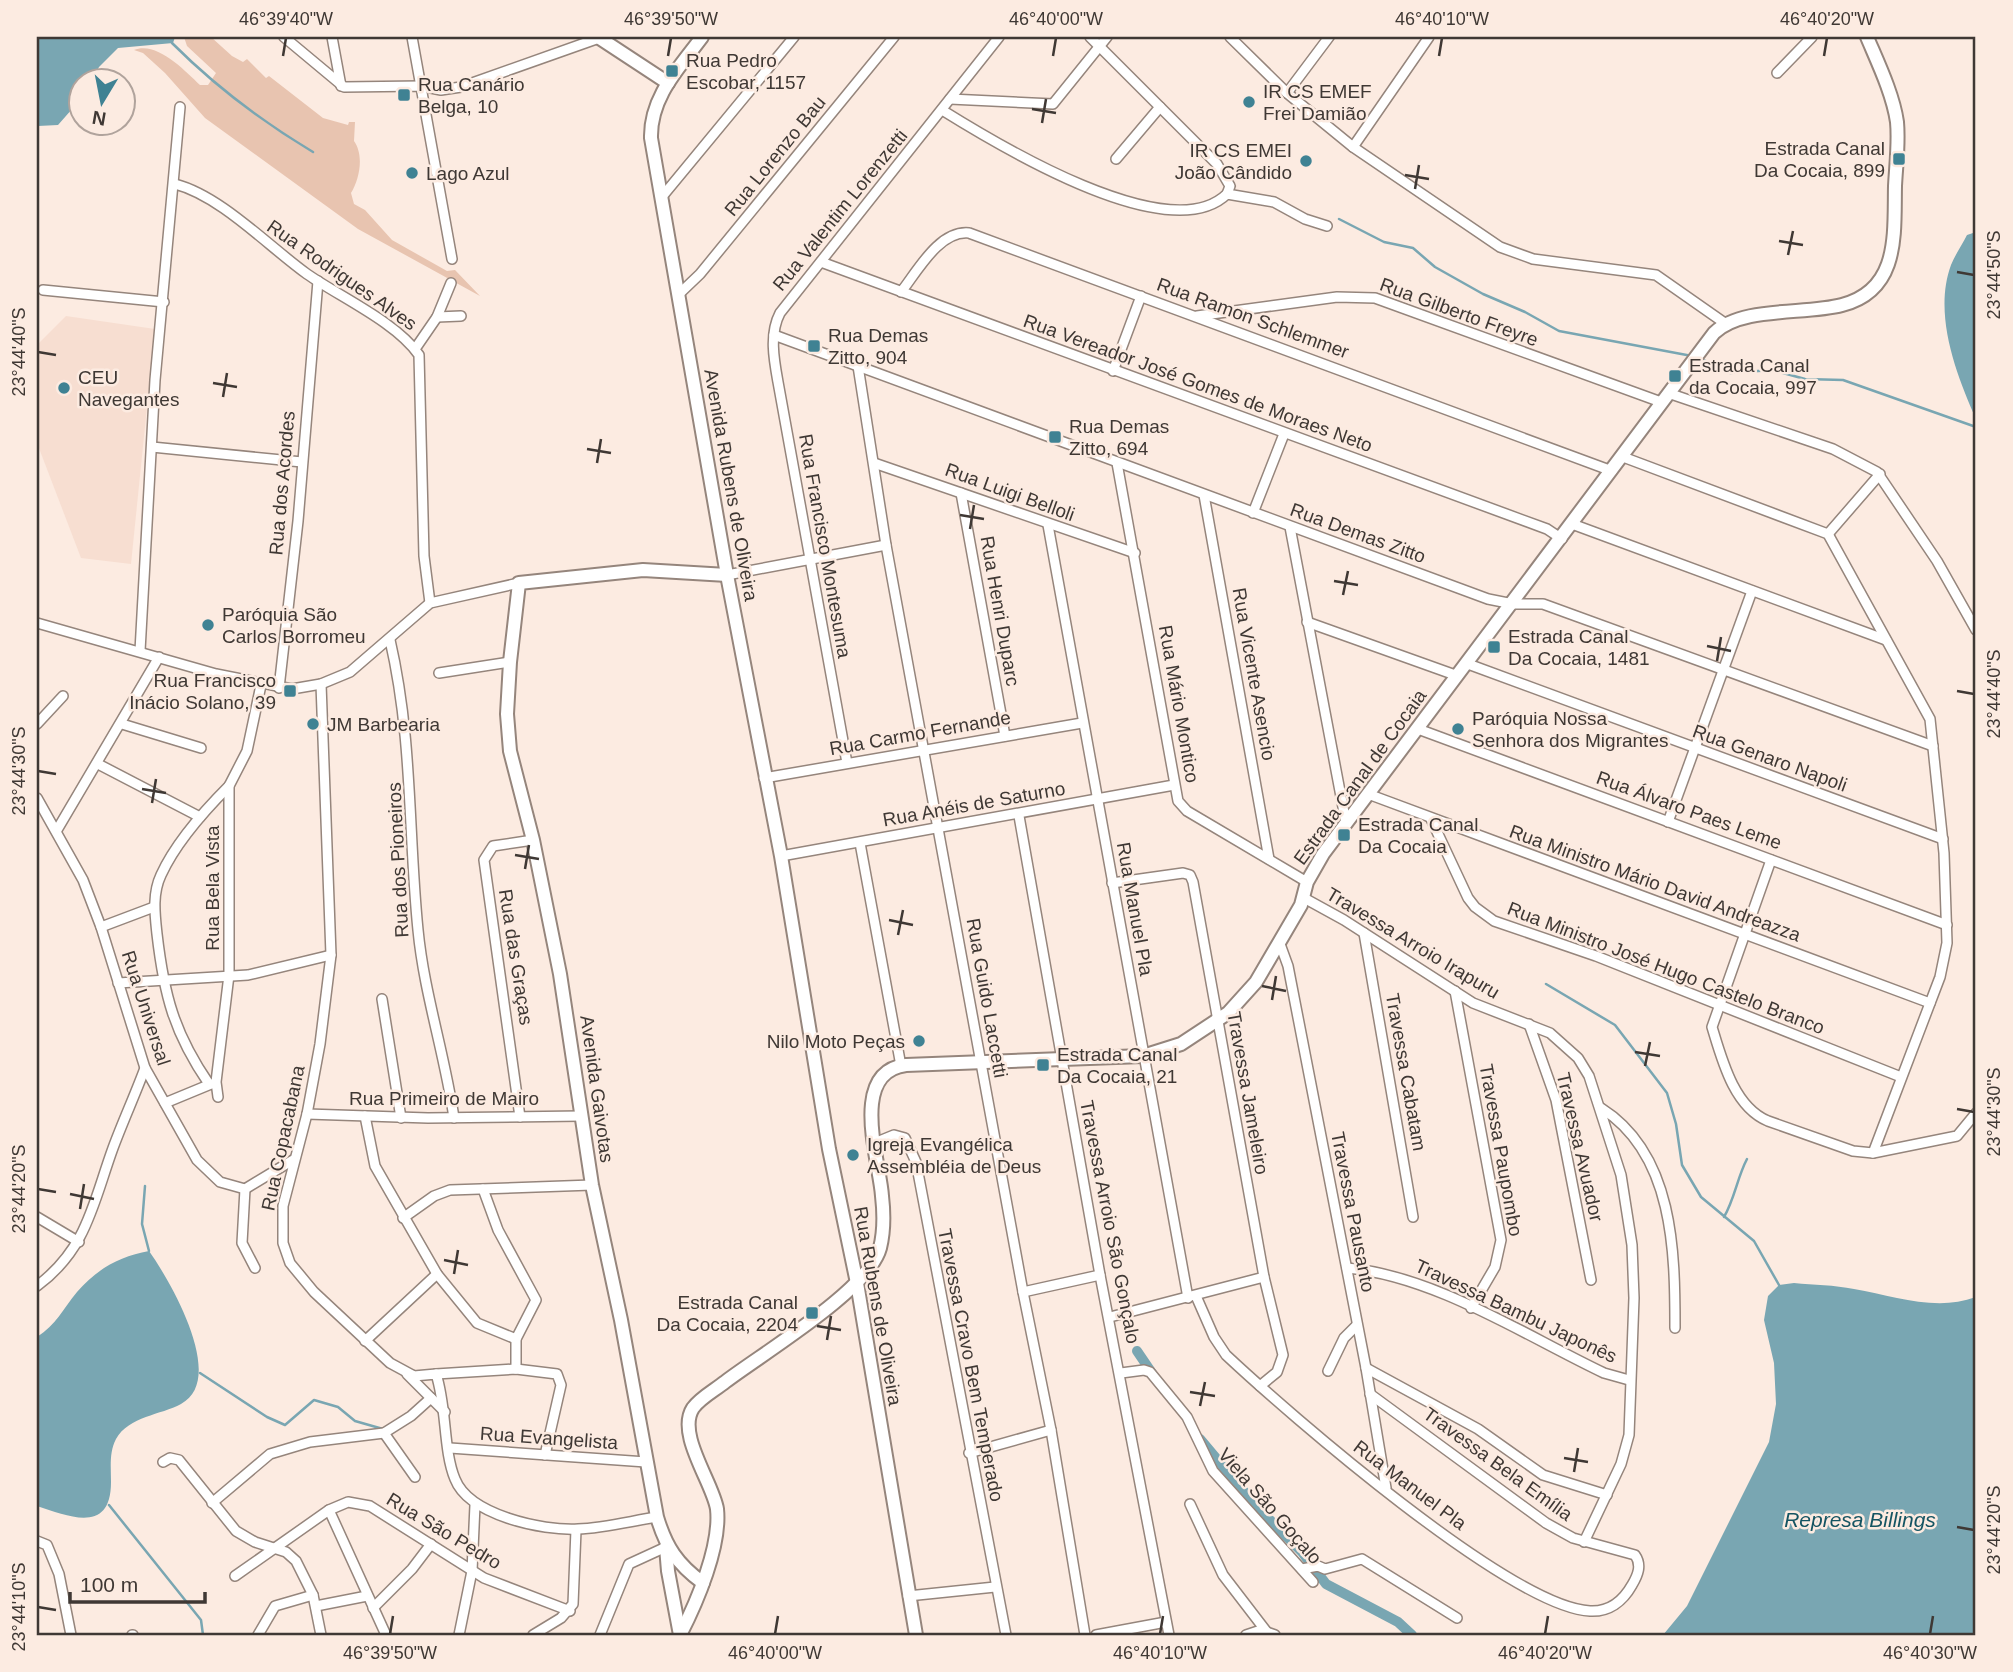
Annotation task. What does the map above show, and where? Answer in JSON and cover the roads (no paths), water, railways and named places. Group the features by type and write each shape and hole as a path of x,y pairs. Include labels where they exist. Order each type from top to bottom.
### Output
{"main road":[{"path":"600,37 668,83"},
{"name":"Avenida Rubens de Oliveira","path":"702,37 668,83 656,105 651,124 661,198 764,778"},
{"name":"Estrada Canal de Cocaia","path":"901,1066 1143,1056 1181,1044 1217,1020 1247,993 1280,944 1304,898 1307,881 1346,823 1562,539 1708,339 1726,324 1773,313 1841,306 1867,293 1888,269 1896,229 1897,124 1867,37"},
{"path":"519,583 643,570 727,575"},
{"name":"Avenida Gaivotas","path":"519,583 507,714 510,751 533,840 563,986 592,1185 621,1320 657,1517 666,1547 681,1566 703,1583"},
{"name":"Rua Rubens de Oliveira","path":"764,778 781,856 829,1149 857,1283 915,1635"},
{"path":"680,1635 703,1583 717,1511 691,1439 692,1409 857,1283 877,1256 882,1235 882,1195 870,1124 877,1087 887,1074 901,1066"},
{"path":"666,1547 667,1571 680,1635"}],"street":[{"path":"284,37 341,86 355,89 421,86 441,90 470,85 600,37"},
{"path":"332,37 341,86"},
{"path":"412,37 452,259"},
{"path":"661,198 794,37"},
{"name":"Rua Lorenzo Bau","path":"678,295 708,265 894,37"},
{"name":"Rua Valentim Lorenzetti","path":"774,335 780,313 999,37"},
{"path":"942,110 1035,165 1124,199 1162,208 1191,209 1216,202 1227,194 1230,186 1223,171 1090,37"},
{"path":"950,99 1053,104 1107,37"},
{"path":"1230,37 1287,93 1353,147 1500,247 1533,259 1656,275 1726,324"},
{"path":"1287,93 1329,37"},
{"path":"1353,147 1429,37"},
{"path":"1777,73 1812,37"},
{"path":"140,651 155,380 180,107"},
{"path":"1116,159 1160,107"},
{"name":"Rua Rodrigues Alves","path":"175,184 193,190 210,201 415,349 421,366 424,556 430,603"},
{"path":"1227,194 1270,201 1305,219 1327,226"},
{"name":"Rua Ramon Schlemmer","path":"901,292 945,239 963,232 1612,471"},
{"name":"Rua Vereador José Gomes de Moraes Neto","path":"821,262 1547,529 1562,539"},
{"name":"Rua dos Acordes","path":"279,688 318,281"},
{"path":"415,349 437,317 452,283"},
{"path":"43,290 164,302"},
{"path":"1112,371 1141,296"},
{"name":"Rua Gilberto Freyre","path":"1197,316 1230,309 1337,297 1375,299 1665,398 1833,449 1880,474 1937,561 1976,630"},
{"path":"437,317 461,316"},
{"name":"Rua Demas Zitto","path":"774,335 1488,599 1513,604 1543,604 1933,746"},
{"name":"Rua Francisco Montesuma","path":"774,335 778,382 847,763"},
{"name":"Rua Guido Laccetti","path":"858,366 886,545 1023,1292 1051,1430 1085,1635"},
{"path":"1253,513 1284,434"},
{"path":"152,447 302,462"},
{"path":"1623,457 1828,534 1929,716 1943,839 1947,925 1943,967 1873,1153"},
{"name":"Rua Luigi Belloli","path":"874,463 1048,526 1135,554"},
{"name":"Rua Mário Montico","path":"1118,463 1178,801 1187,811 1307,881"},
{"path":"1828,534 1880,474"},
{"name":"Rua Henri Duparc","path":"961,493 1005,736"},
{"name":"Rua Vicente Asencio","path":"1204,495 1269,859"},
{"path":"1572,524 1885,640"},
{"name":"Rua Manuel Pla","path":"1048,526 1143,1056 1192,1297 1220,1347 1260,1386 1386,1488 1501,1572 1536,1594 1568,1608 1595,1611 1611,1607 1631,1586 1638,1571"},
{"path":"1290,527 1346,823"},
{"path":"727,575 886,545"},
{"path":"37,624 279,688 321,684 350,672 430,603 519,583"},
{"path":"1668,822 1752,591"},
{"path":"1307,622 1458,676"},
{"name":"Rua dos Pioneiros","path":"390,640 404,703 410,759 418,934 454,1118"},
{"path":"57,830 122,724 159,657"},
{"path":"439,673 510,662"},
{"name":"Rua Genaro Napoli","path":"1468,664 1943,839"},
{"name":"Rua Copacabana","path":"321,684 331,955 320,1044 307,1114 293,1160 284,1206 286,1254 314,1293 365,1342 407,1374 445,1412"},
{"name":"Rua Bela Vista","path":"218,1097 213,1083 229,975 229,786 247,751 261,685"},
{"path":"37,724 63,696"},
{"name":"Rua Carmo Fernande","path":"764,778 1082,723"},
{"path":"122,724 201,748"},
{"name":"Rua Álvaro Paes Leme","path":"1418,729 1947,925"},
{"path":"98,764 200,817"},
{"name":"Rua Anéis de Saturno","path":"781,856 1019,816 1174,785"},
{"path":"165,1103 213,1083 178,1032 162,980 154,907 161,875 200,817 229,786"},
{"name":"Rua Ministro Mário David Andreazza","path":"1368,794 1930,1003"},
{"name":"Rua Universal","path":"37,798 83,880 145,1068 197,1160 209,1175 220,1182 245,1189"},
{"name":"Travessa Arroio São Gonçalo","path":"1019,816 1100,1275 1121,1373 1169,1635"},
{"name":"Rua Ministro José Hugo Castelo Branco","path":"1431,819 1468,898 1475,907 1494,921 1595,956 1718,1007 1901,1077"},
{"name":"Rua das Graças","path":"520,1117 484,860 492,846 533,840"},
{"path":"860,843 901,1066"},
{"path":"1771,860 1712,1027 1739,1094 1752,1113 1845,1149 1873,1153 1957,1136 1976,1113"},
{"name":"Travessa Jameleiro","path":"1112,883 1183,873 1190,875 1264,1277 1283,1360 1277,1372 1260,1386"},
{"name":"Travessa Arroio Irapuru","path":"1304,898 1494,1013 1550,1033 1578,1058 1589,1076 1620,1175 1632,1245 1634,1298 1629,1434 1607,1495 1584,1542"},
{"path":"100,927 154,907"},
{"name":"Travessa Cabatam","path":"1364,933 1413,1216"},
{"name":"Travessa Pausanto","path":"1280,944 1287,966 1366,1368 1386,1488"},
{"path":"118,983 248,975 331,955"},
{"name":"Travessa Paupombo","path":"1455,991 1501,1240 1496,1267 1471,1308"},
{"path":"382,999 401,1118"},
{"name":"Travessa Avuador","path":"1529,1024 1556,1100 1591,1280"},
{"path":"37,1286 61,1266 79,1242 145,1068"},
{"path":"1601,1108 1631,1134 1661,1188 1674,1249 1675,1328"},
{"name":"Rua Primeiro de Mairo","path":"307,1114 401,1118 581,1116"},
{"path":"365,1116 375,1166 402,1218 437,1274 477,1323 516,1339"},
{"name":"Travessa Cravo Bem Temperado","path":"872,1144 899,1136 905,1138 912,1149 1006,1635"},
{"path":"255,1268 242,1243 245,1189 293,1160"},
{"path":"402,1218 441,1193 592,1185"},
{"path":"483,1189 498,1230 536,1300 516,1339 516,1369"},
{"path":"37,1217 79,1242"},
{"name":"Travessa Bambu Japonês","path":"1346,1268 1404,1279 1471,1308 1604,1373 1629,1380"},
{"path":"365,1342 437,1274"},
{"path":"1023,1292 1100,1275"},
{"path":"1110,1317 1264,1277"},
{"path":"1328,1370 1344,1338 1357,1325"},
{"path":"1366,1368 1478,1429 1544,1475 1607,1495"},
{"path":"407,1374 516,1369 553,1372 560,1377 558,1403 545,1455"},
{"name":"Viela São Goçalo","path":"1121,1373 1144,1370 1150,1373 1187,1417 1213,1471 1313,1582"},
{"path":"436,1374 445,1412 454,1477 475,1505 504,1516 576,1530 657,1517"},
{"name":"Travessa Bela Emília","path":"1370,1394 1546,1523 1584,1542 1630,1552 1639,1562 1638,1571"},
{"path":"212,1503 270,1454 284,1448 384,1433 405,1421 431,1398"},
{"path":"969,1453 1051,1430"},
{"path":"384,1433 415,1477"},
{"name":"Rua Evangelista","path":"450,1448 646,1462"},
{"path":"163,1462 170,1458 179,1460 212,1503 242,1535 278,1548 296,1560 313,1595 321,1635"},
{"name":"Rua São Pedro","path":"235,1576 329,1510 348,1502 364,1503 472,1571 504,1587 570,1611"},
{"path":"1190,1504 1229,1585 1271,1633"},
{"path":"459,1635 472,1571 475,1505"},
{"path":"329,1510 386,1635"},
{"path":"533,1635 570,1611 575,1598 576,1530"},
{"path":"37,1541 47,1545 59,1574 71,1635"},
{"path":"373,1608 420,1560 431,1544"},
{"path":"600,1635 629,1564 666,1547"},
{"path":"1303,1569 1317,1566 1325,1569 1362,1559 1457,1618"},
{"path":"908,1596 995,1587"},
{"path":"258,1635 275,1606 313,1595"},
{"path":"316,1606 367,1596"},
{"path":"1096,1635 1166,1622"},
{"path":"1246,1635 1271,1633"}],"water":[{"path":"37,37 175,37 173,43 118,48 100,66 66,66 66,116 58,125 38,126"},
{"path":"1976,232 1976,419 1949,343 1944,303 1953,261 1967,235"},
{"path":"149,1251 169,1283 190,1329 197,1352 199,1373 194,1391 181,1404 137,1421 122,1431 112,1449 109,1498 104,1509 96,1515 75,1517 37,1506 37,1337 54,1322 77,1292 101,1270 128,1256"},
{"name":"Represa Billings","path":"1794,1283 1846,1288 1931,1303 1976,1297 1976,1635 1663,1635 1687,1606 1769,1442 1776,1404 1774,1363 1764,1320 1768,1296 1779,1285"}],"waterway":[{"path":"172,43 239,102 313,152"},
{"path":"1339,219 1384,242 1413,248 1435,267 1559,331 1692,356"},
{"path":"1702,359 1730,373 1772,370 1805,379 1843,380 1976,427"},
{"path":"1546,984 1615,1025 1667,1093 1676,1124 1682,1165 1701,1197 1754,1241 1779,1285"},
{"path":"1724,1217 1747,1159"},
{"path":"145,1186 142,1224 149,1251"},
{"path":"1137,1351 1154,1376"},
{"path":"200,1373 267,1417 285,1425 314,1400 338,1407 355,1421 383,1429"},
{"path":"1200,1439 1257,1507 1302,1552 1326,1584 1398,1622 1412,1635"},
{"path":"109,1505 201,1620 203,1635"}],"place":[{"name":"Rua Pedro Escobar, 1157","path":"672,71"},
{"name":"Rua Canário Belga, 10","path":"404,95"},
{"name":"IR CS EMEF Frei Damião","path":"1249,102"},
{"name":"Estrada Canal Da Cocaia, 899","path":"1899,159"},
{"name":"IR CS EMEI João Cândido","path":"1306,161"},
{"name":"Lago Azul","path":"412,173"},
{"name":"Rua Demas Zitto, 904","path":"814,346"},
{"name":"Estrada Canal da Cocaia, 997","path":"1675,376"},
{"name":"CEU Navegantes","path":"64,388"},
{"name":"Rua Demas Zitto, 694","path":"1055,437"},
{"name":"Paróquia São Carlos Borromeu","path":"208,625"},
{"name":"Estrada Canal Da Cocaia, 1481","path":"1494,647"},
{"name":"Rua Francisco Inácio Solano, 39","path":"290,691"},
{"name":"JM Barbearia","path":"313,724"},
{"name":"Paróquia Nossa Senhora dos Migrantes","path":"1458,729"},
{"name":"Estrada Canal Da Cocaia","path":"1344,835"},
{"name":"Nilo Moto Peças","path":"919,1041"},
{"name":"Estrada Canal Da Cocaia, 21","path":"1043,1065"},
{"name":"Igreja Evangélica Assembléia de Deus","path":"853,1155"},
{"name":"Estrada Canal Da Cocaia, 2204","path":"812,1313"}]}
